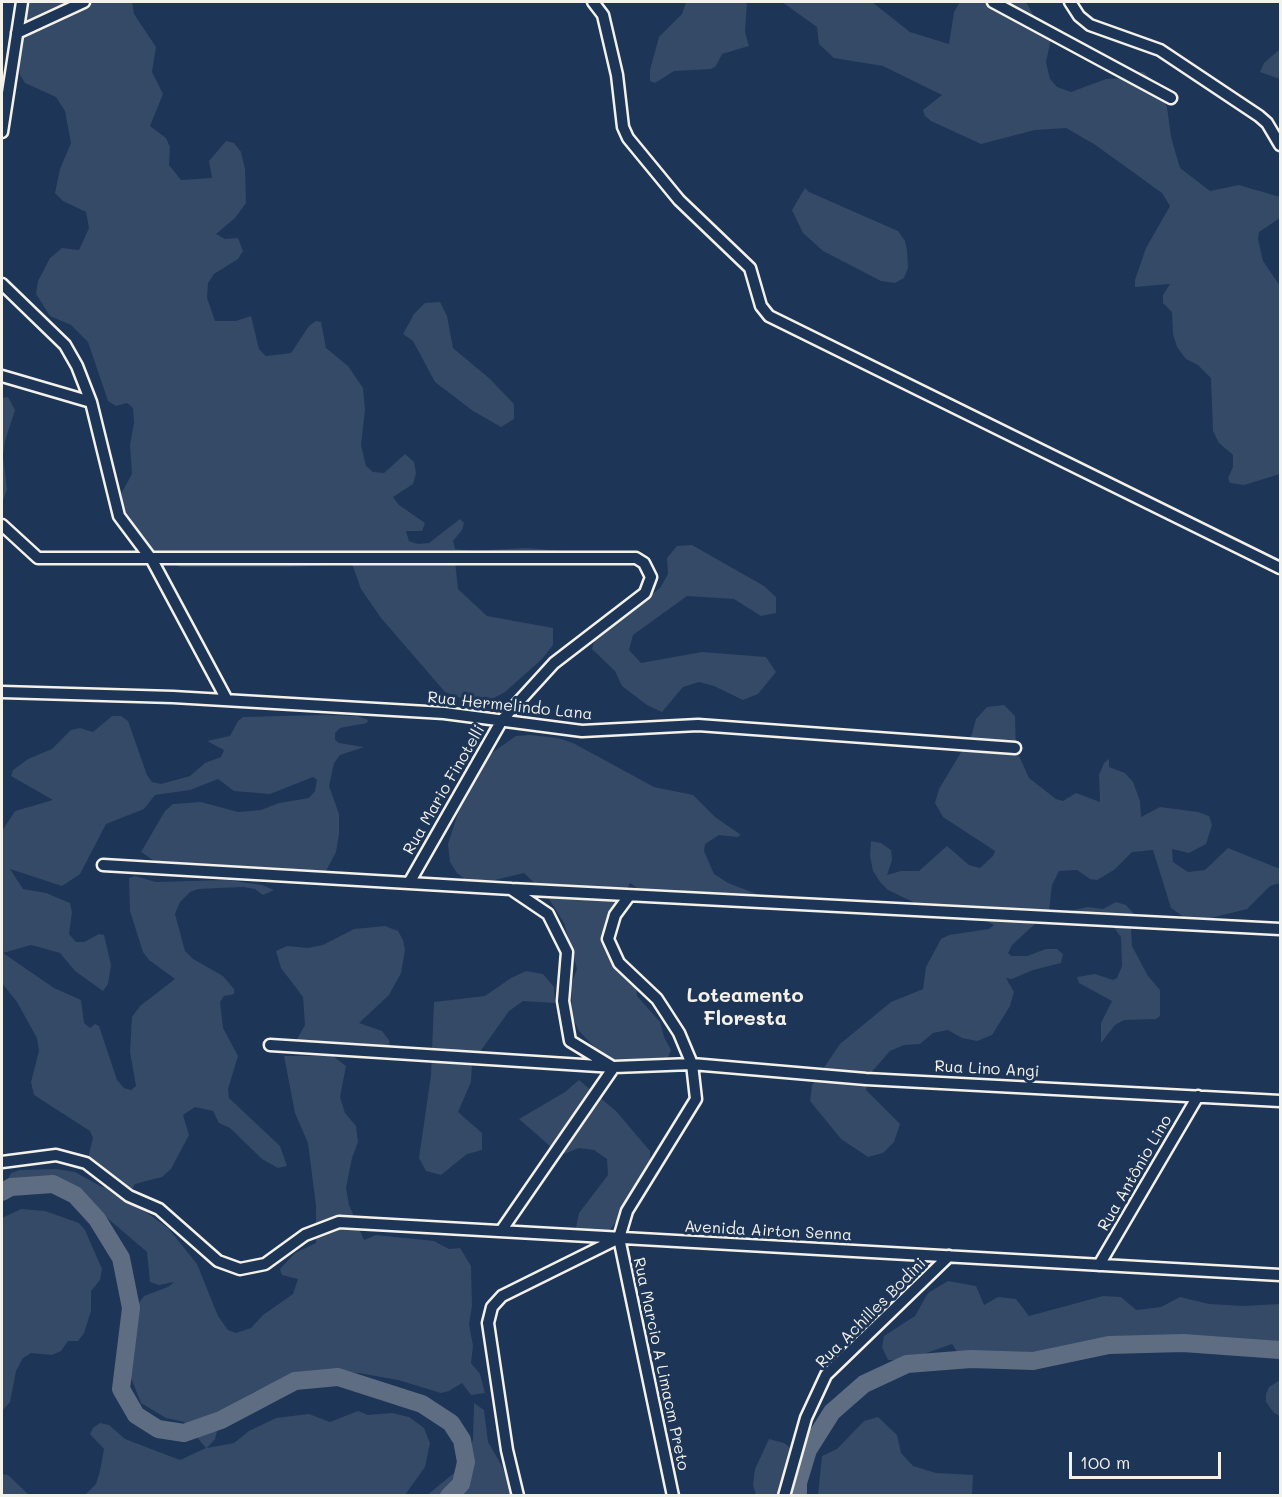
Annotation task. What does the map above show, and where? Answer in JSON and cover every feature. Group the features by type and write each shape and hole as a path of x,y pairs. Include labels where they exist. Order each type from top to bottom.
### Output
{"street":[{"path":"2,132 22,2"},
{"path":"17,33 84,2"},
{"path":"593,2 603,15 617,75 623,127 628,138 679,200 750,268 761,306 769,316 1281,568"},
{"path":"994,2 1171,98"},
{"path":"1070,2 1079,16 1090,26 1160,50 1259,116 1267,123 1281,145"},
{"path":"2,284 65,345 77,366 91,402 119,516 152,560 227,700"},
{"path":"2,376 91,402"},
{"path":"2,525 38,558 152,560"},
{"name":"Rua Mario Finotelli","path":"152,560 636,558 644,563 651,577 645,593 554,663 502,720 409,883"},
{"name":"Rua Hermelindo Lana","path":"2,692 227,700 444,713 582,731 698,725 1015,748"},
{"path":"103,865 629,896 1281,929"},
{"path":"501,1231 614,1067 570,1041 563,1001 567,952 548,914 511,889"},
{"path":"518,1496 507,1450 488,1323 492,1307 501,1296 619,1238 627,1211 696,1099 692,1064 679,1034 657,999 619,963 608,939 615,915 629,896"},
{"name":"Rua Lino Angi","path":"270,1045 614,1067 692,1064 866,1079 1281,1101"},
{"name":"Rua Antônio Lino","path":"1099,1265 1198,1096"},
{"name":"Avenida Airton Senna","path":"2,1162 56,1155 86,1163 129,1196 159,1209 218,1261 240,1269 265,1264 305,1235 339,1222 1281,1275"},
{"name":"Rua Marcio A Limacm Preto","path":"619,1238 673,1496"},
{"name":"Rua Achilles Bodini","path":"784,1496 806,1418 826,1376 949,1256"}],"shaded area":[{"path":"30,2 132,2 134,14 156,47 152,72 163,94 150,126 166,138 170,147 169,165 181,180 212,178 209,161 226,141 234,143 241,152 245,169 246,203 235,218 216,234 225,239 238,238 243,251 238,259 214,274 208,283 207,298 215,321 236,321 251,316 259,349 266,356 291,353 309,326 316,321 321,322 326,348 348,366 363,388 365,410 361,445 366,466 373,472 384,473 405,454 414,462 416,473 413,484 393,497 399,505 425,523 422,531 406,531 409,541 418,544 429,543 460,519 464,523 462,530 453,541 455,549 473,551 525,548 564,551 571,555 455,561 458,589 487,616 553,628 553,645 542,659 505,692 492,699 477,700 461,698 445,692 381,618 361,589 352,564 289,567 181,567 164,562 127,519 121,501 122,492 132,474 130,445 134,423 133,408 127,403 116,406 108,401 88,342 71,325 50,316 36,294 38,281 50,258 62,248 79,250 89,228 86,212 63,201 55,193 60,169 71,143 65,111 56,97 25,83 20,75 18,51"},
{"path":"686,2 747,2 745,32 749,46 722,54 716,66 711,69 674,71 655,83 650,81 650,70 659,37 682,14"},
{"path":"782,2 872,2 910,32 949,44 954,12 960,2 1026,2 1044,33 1051,39 1046,62 1050,79 1057,87 1071,92 1106,79 1133,78 1139,72 1144,72 1156,85 1167,107 1171,137 1180,168 1210,191 1239,185 1280,197 1280,218 1259,232 1258,239 1263,261 1280,286 1280,474 1244,485 1230,483 1228,478 1233,467 1233,455 1219,443 1213,431 1211,378 1198,365 1186,359 1177,347 1173,334 1172,312 1163,303 1163,295 1170,284 1135,287 1135,280 1146,248 1170,206 1162,193 1094,144 1066,128 1035,130 981,144 931,121 925,116 923,110 942,95 883,66 834,58 819,44 817,27"},
{"path":"1280,49 1280,79 1260,72 1264,63"},
{"path":"805,188 809,192 898,231 905,241 907,250 908,268 904,278 895,283 881,281 823,251 803,233 792,210"},
{"path":"440,302 447,316 453,348 490,379 514,404 514,419 501,427 473,411 435,382 413,341 403,334 414,314 425,303"},
{"path":"8,397 15,410 5,441 3,456 7,489 2,504 2,398"},
{"path":"692,545 764,586 776,597 776,613 761,616 734,599 687,596 633,635 629,650 641,663 702,652 766,657 776,672 758,694 743,700 714,686 699,682 683,687 662,712 647,705 622,686 615,671 592,649 596,634 631,604 647,598 660,588 668,574 667,558 677,546"},
{"path":"1004,705 1015,716 1016,749 1029,778 1056,799 1063,801 1076,793 1100,802 1099,775 1104,763 1109,759 1109,767 1125,773 1133,782 1140,801 1141,817 1160,807 1198,812 1209,816 1212,825 1206,844 1189,853 1172,849 1173,862 1188,872 1205,870 1228,848 1280,869 1280,883 1270,886 1247,909 1199,921 1184,917 1171,908 1153,850 1132,852 1114,870 1097,880 1090,879 1077,870 1059,871 1052,885 1049,911 1012,945 1008,953 1011,956 1027,956 1046,949 1057,949 1063,954 1061,963 1033,970 1012,979 1006,978 1014,992 1010,1006 992,1035 977,1041 962,1038 948,1030 933,1033 920,1044 904,1045 890,1051 869,1075 866,1090 900,1124 894,1142 883,1153 868,1157 841,1139 810,1101 812,1085 840,1044 891,1002 923,989 926,967 941,939 949,935 989,929 994,925 987,921 960,920 938,914 888,890 873,871 870,856 871,841 881,843 891,850 892,860 887,875 901,871 919,871 947,846 969,865 980,868 993,856 995,851 943,817 935,803 939,789 972,734 976,719 987,707"},
{"path":"112,716 121,716 128,721 147,775 152,782 161,784 190,776 205,763 221,757 224,750 207,741 230,736 238,721 243,717 357,716 368,720 367,723 340,728 335,733 335,740 339,743 364,747 340,755 334,763 329,786 339,814 339,834 336,852 326,871 318,877 299,879 248,868 228,870 172,864 153,860 141,852 165,811 173,804 201,802 238,812 261,810 279,803 309,798 315,791 317,780 313,777 270,794 234,791 218,779 190,790 155,795 144,809 106,824 80,874 62,886 10,869 23,889 46,893 70,903 72,912 69,934 76,942 84,942 99,934 104,935 111,965 108,984 103,991 75,971 60,953 31,945 3,953 54,988 81,1000 84,1023 90,1028 95,1024 99,1026 117,1080 124,1088 131,1090 136,1086 130,1052 132,1017 140,1006 175,979 149,960 143,952 130,911 129,878 135,876 156,882 228,880 262,885 274,890 263,895 255,889 243,887 198,889 190,892 180,902 175,914 185,951 193,959 223,976 234,989 234,994 224,996 220,1002 223,1028 238,1056 228,1089 229,1098 280,1146 287,1166 278,1168 262,1159 230,1128 219,1123 213,1111 195,1107 183,1115 189,1135 171,1169 162,1177 135,1184 130,1193 135,1204 168,1228 197,1264 218,1316 228,1330 236,1333 251,1328 263,1315 293,1294 298,1279 282,1275 280,1269 295,1253 316,1243 316,1206 308,1143 295,1113 284,1056 333,1056 346,1066 340,1097 345,1113 356,1126 358,1142 346,1188 349,1205 364,1240 376,1235 434,1241 449,1249 460,1248 471,1266 472,1306 469,1324 473,1346 471,1363 480,1374 485,1393 471,1395 462,1383 441,1393 398,1380 359,1373 338,1372 306,1376 254,1392 230,1406 220,1420 215,1439 207,1448 234,1443 249,1431 276,1418 309,1414 330,1422 358,1411 368,1415 392,1413 409,1417 424,1428 430,1443 425,1467 405,1495 85,1495 96,1484 100,1471 104,1449 90,1434 93,1428 100,1423 109,1425 125,1439 180,1460 206,1448 184,1422 166,1418 141,1403 131,1378 128,1342 135,1308 144,1296 168,1287 174,1282 159,1285 150,1282 147,1252 79,1194 56,1184 18,1183 8,1179 11,1173 20,1170 57,1169 75,1172 102,1187 109,1187 91,1167 89,1154 93,1138 90,1131 34,1095 31,1082 39,1051 37,1038 17,1002 2,983 2,831 15,811 53,800 11,776 13,770 28,759 52,749 71,730 80,728 93,732"},
{"path":"516,736 558,738 573,743 654,787 693,795 715,817 741,835 737,837 719,835 705,844 704,851 714,874 728,883 762,896 745,903 696,897 680,890 637,888 630,883 617,909 607,942 629,966 636,981 637,996 660,1022 671,1050 665,1065 616,1064 601,1054 579,1031 572,1016 571,985 577,969 564,923 546,894 524,873 482,883 466,880 457,873 450,862 448,844 458,813 486,757"},
{"path":"1116,902 1126,905 1135,915 1131,928 1132,946 1148,976 1160,990 1160,1016 1156,1019 1124,1020 1115,1025 1101,1043 1101,1023 1112,1001 1079,983 1077,977 1095,974 1113,980 1117,978 1122,966 1121,937 1111,924 1079,916 1071,911 1087,907 1103,909"},
{"path":"385,926 398,931 403,940 405,950 401,973 389,995 359,1023 382,1031 389,1040 390,1047 297,1044 296,1041 305,1025 303,997 281,968 276,951 287,946 308,948 323,945 354,929"},
{"path":"526,971 543,974 554,987 555,1003 523,1001 509,1011 472,1063 471,1082 458,1112 482,1133 482,1150 467,1154 441,1175 426,1171 419,1158 431,1075 434,1002 485,996 511,978"},
{"path":"579,1080 616,1111 650,1151 651,1167 627,1209 607,1233 590,1239 576,1228 579,1213 608,1175 607,1159 594,1150 579,1148 564,1154 550,1146 519,1119 565,1092"},
{"path":"21,1209 45,1211 79,1223 85,1230 102,1269 100,1280 91,1291 91,1311 84,1333 78,1341 68,1341 61,1351 52,1355 31,1353 23,1358 16,1371 10,1402 2,1411 2,1218"},
{"path":"948,1281 976,1286 984,1305 998,1297 1016,1299 1029,1316 1103,1296 1121,1297 1136,1310 1161,1307 1180,1297 1209,1304 1243,1306 1280,1304 1280,1348 1204,1351 1150,1345 1111,1348 1069,1362 1052,1363 984,1360 957,1352 952,1344 907,1360 888,1360 882,1347 884,1336 915,1316 928,1293"},
{"path":"1280,1380 1280,1416 1274,1413 1266,1402 1266,1394 1269,1387"},
{"path":"474,1403 484,1410 488,1442 502,1466 513,1495 426,1496 459,1469 469,1456 473,1439"},
{"path":"878,1417 897,1435 901,1453 913,1466 936,1473 973,1475 972,1495 818,1495 822,1456 837,1449 864,1421"},
{"path":"769,1439 784,1443 797,1453 800,1468 791,1495 756,1495 753,1485 755,1469"},
{"path":"2,1474 8,1475 29,1495 2,1495"}],"waterway":[{"path":"2,1192 11,1187 53,1184 75,1195 97,1219 121,1258 131,1308 121,1389 136,1415 158,1429 184,1433 221,1420 295,1381 338,1377 422,1404 451,1423 462,1440 466,1462 461,1484 449,1496"},
{"path":"798,1496 798,1483 808,1450 832,1412 864,1384 907,1364 971,1359 1033,1361 1109,1345 1183,1343 1280,1350"}],"district":[{"name":"Loteamento Floresta","path":"745,1008"}]}
